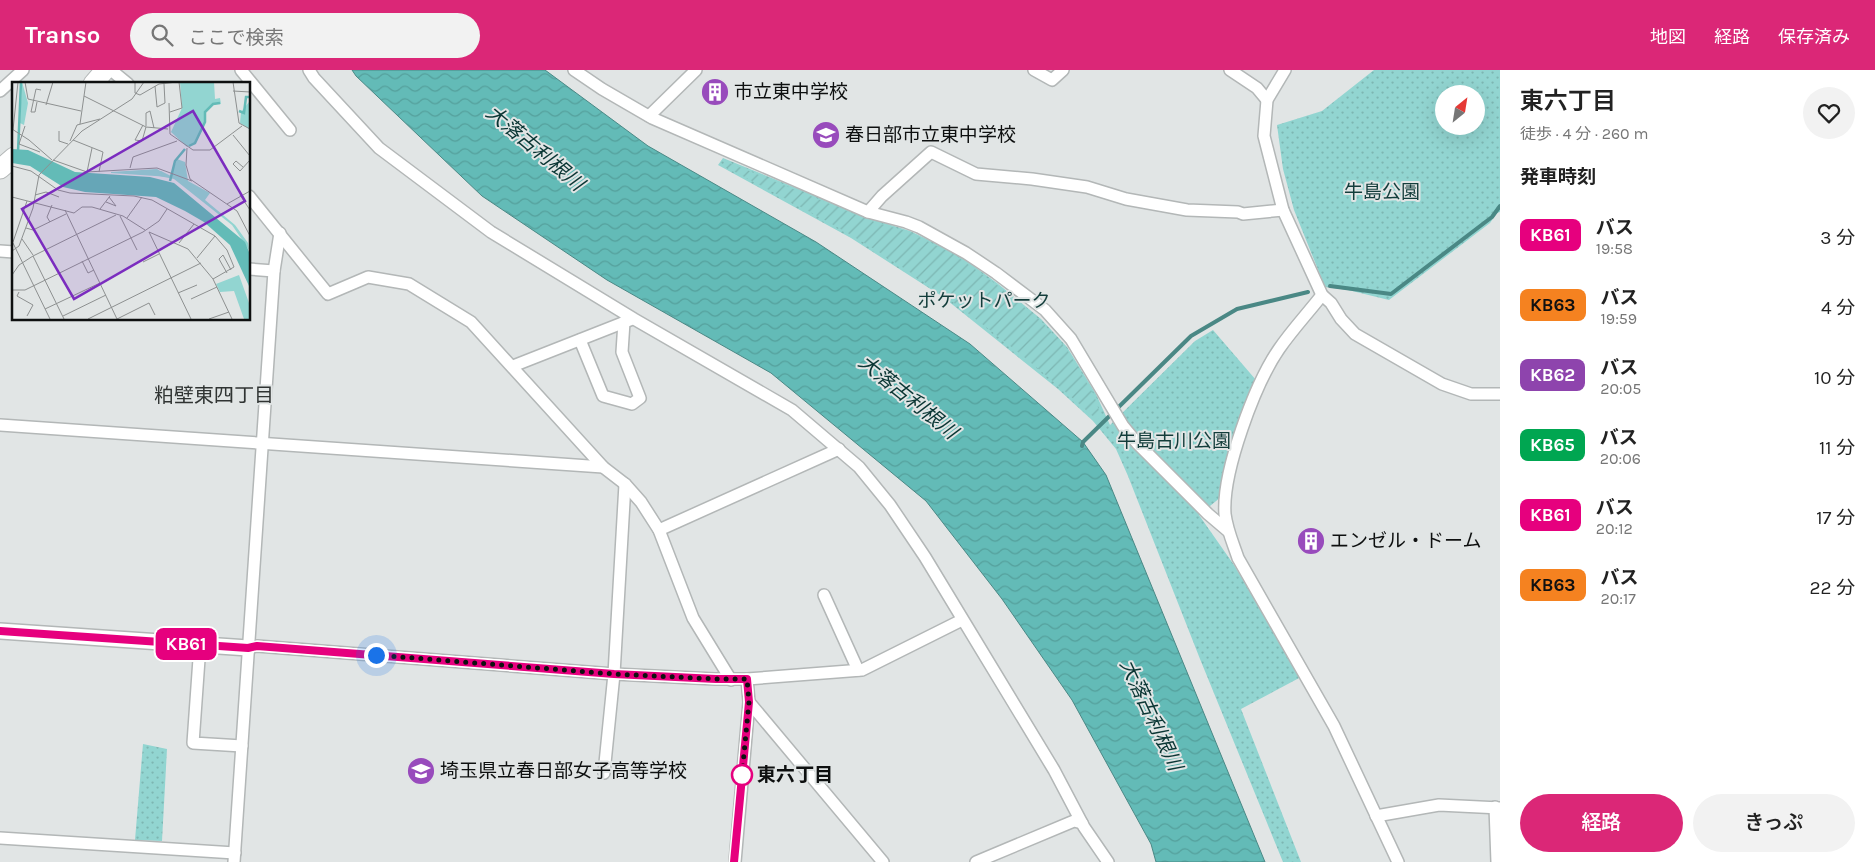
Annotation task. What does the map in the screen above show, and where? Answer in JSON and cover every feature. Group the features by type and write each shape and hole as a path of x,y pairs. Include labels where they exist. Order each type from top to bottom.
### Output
{"main road":[{"path":"95,82 105,70"},
{"path":"0,169 12,159"}],"street":[{"path":"0,91 23,70"},
{"path":"111,70 126,82"},
{"path":"241,70 290,130"},
{"path":"309,70 314,78 379,148 491,232 629,321 792,410 860,467 890,505 924,557 1054,770 1082,823 1108,862"},
{"path":"574,70 602,89 649,116 868,212 906,222 966,253 1045,310 1071,338 1114,411 1137,443 1208,514 1228,531"},
{"path":"649,116 696,70"},
{"path":"1034,70 1052,80 1063,70"},
{"path":"1230,70 1257,88 1267,100"},
{"path":"1285,70 1267,100 1264,136 1282,210 1322,296 1331,303 1341,319 1355,334 1442,384 1471,394 1500,394"},
{"path":"868,212 882,196 931,152 976,174 1032,179 1087,187 1126,199 1187,210 1238,212 1242,214 1282,210"},
{"path":"250,197 328,294 368,277 409,284 471,322 604,467 625,484 641,502 659,530 693,618 731,680"},
{"path":"0,838 234,857 274,271 280,233"},
{"path":"250,269 274,271"},
{"path":"1322,296 1279,350 1250,407 1238,444 1226,497 1225,513 1228,531 1238,558 1334,726 1398,862"},
{"path":"513,366 629,321"},
{"path":"580,340 603,396 632,404 640,398 622,352 629,321"},
{"path":"0,425 604,467"},
{"path":"659,530 839,449"},
{"path":"604,773 614,674 625,484"},
{"path":"824,595 858,670"},
{"path":"0,631 248,648 257,646 614,674 731,680 862,670 962,620"},
{"path":"200,645 193,743 242,746"},
{"path":"734,862 749,702 747,679"},
{"path":"749,702 883,862"},
{"path":"1376,816 1439,805 1498,808 1497,862"},
{"path":"976,862 1074,821 1082,823"},
{"path":"1002,851 1007,862"}],"green space":[{"name":"牛島公園","path":"1374,70 1500,70 1500,212 1497,213 1490,223 1389,300 1348,290 1325,287 1294,210 1283,169 1277,125 1322,111"},
{"name":"牛島古川公園","path":"723,158 872,219 910,231 956,253 1041,319 1067,347 1096,394 1110,425 1195,341 1213,330 1256,380 1233,435 1226,463 1221,497 1199,515 1234,565 1301,677 1241,709 1301,862 1283,862 1116,449 1093,421 1058,389 943,297 851,238 718,165"},
{"name":"ポケットパーク","path":"727,162 874,222 909,232 955,255 997,285 1040,320 1066,348 1094,395 1101,417 1097,420 1009,345 916,276 836,226 724,166"},
{"path":"143,744 167,749 162,841 135,840"}],"water":[{"name":"大落古利根川","path":"352,70 545,70 648,146 816,242 970,344 1083,442 1106,475 1265,862 1156,862 1151,844 1072,700 1002,599 926,501 771,373 607,280 482,196 356,76"}],"waterway":[{"path":"1330,286 1391,294 1492,217 1500,206"},
{"path":"1082,446 1083,442 1191,336 1237,309 1308,292"}],"bus line":[{"name":"KB61","path":"0,631 248,648 257,646 614,674 747,679 749,702 734,862"}],"place":[{"name":"市立東中学校","path":"715,92"},
{"name":"春日部市立東中学校","path":"826,135"},
{"name":"エンゼル・ドーム","path":"1311,541"},
{"name":"埼玉県立春日部女子高等学校","path":"421,771"},
{"name":"東六丁目","path":"742,775"}],"district":[{"name":"粕壁東四丁目","path":"214,395"}],"route":[{"path":"376,655 614,674 747,679 749,702 742,775"}]}
